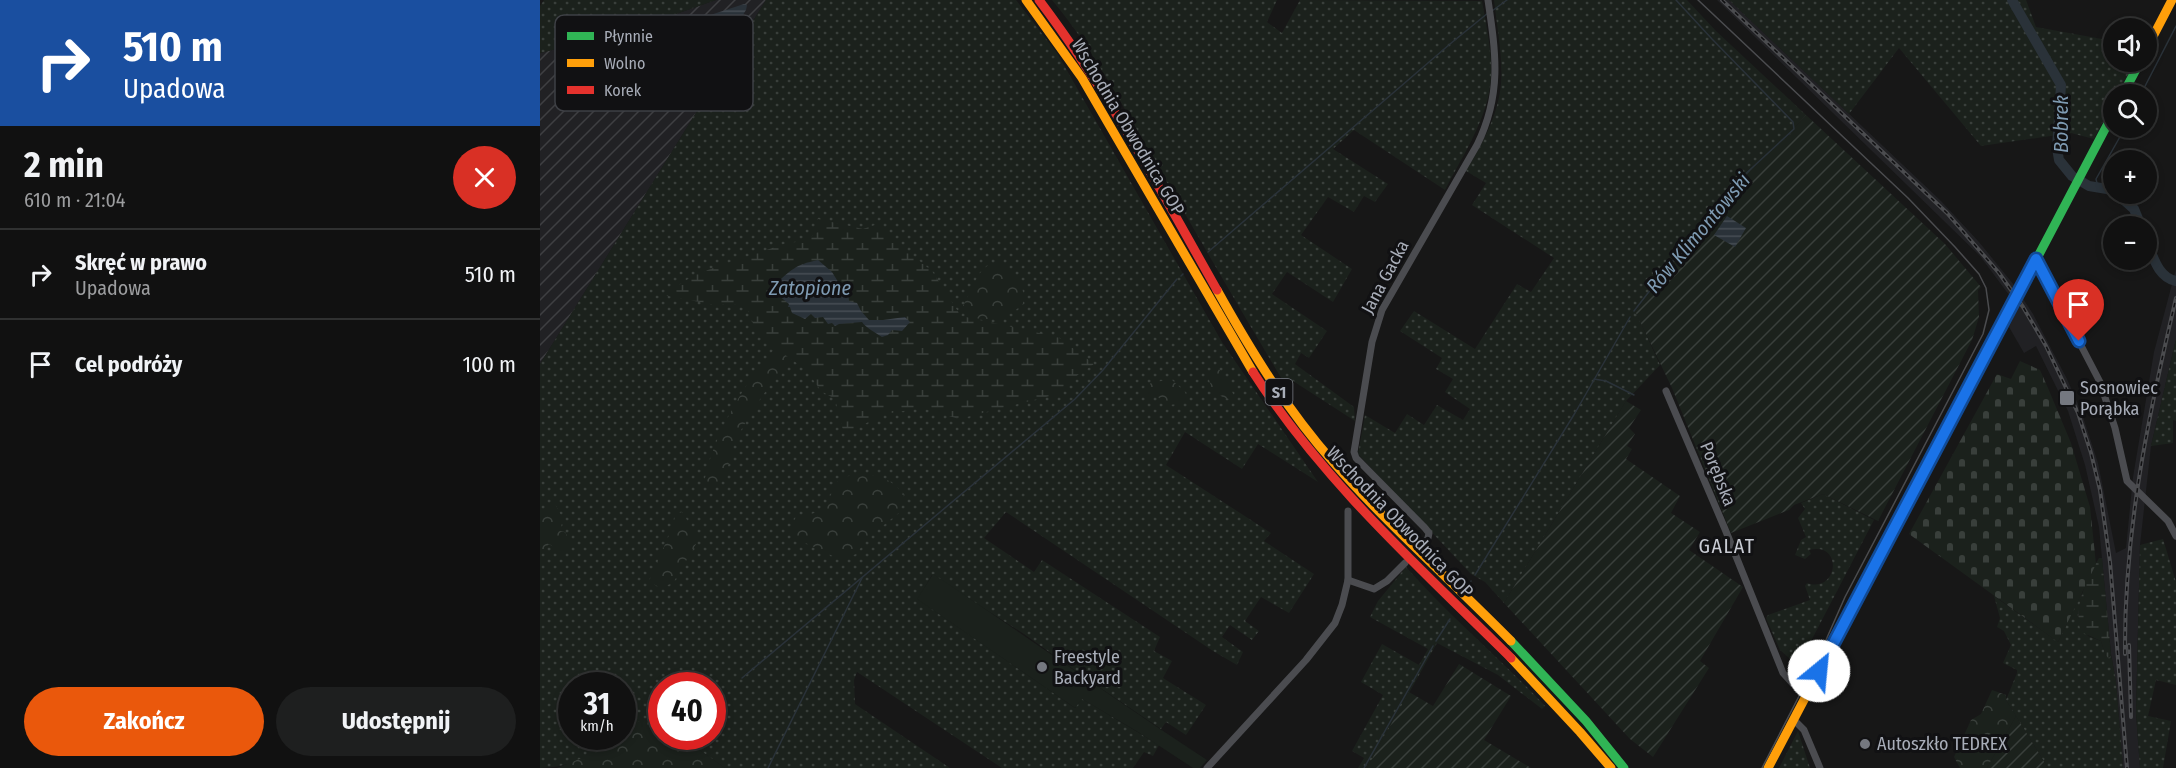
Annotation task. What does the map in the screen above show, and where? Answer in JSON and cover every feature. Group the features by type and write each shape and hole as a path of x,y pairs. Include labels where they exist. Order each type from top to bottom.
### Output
{"main road":[{"name":"Wschodnia Obwodnica GOP","path":"1026,0 1082,78 1245,360 1308,449 1346,494 1538,685 1611,768"},
{"name":"Wschodnia Obwodnica GOP","path":"1040,0 1102,90 1239,330 1293,413 1357,490 1545,676 1593,729 1624,768"},
{"path":"2157,29 2172,0"},
{"path":"1768,768 2103,133"}],"street":[{"name":"Jana Gacka","path":"1421,546 1429,533 1356,458 1355,445 1377,322 1390,294 1477,146 1488,119 1496,78 1488,0"},
{"path":"2036,259 2100,382 2115,429 2127,481 2168,521 2176,536"},
{"name":"Porębska","path":"1666,391 1783,673 1793,684 1809,691"},
{"path":"1207,768 1325,638 1335,623 1348,580 1348,511"},
{"path":"1348,580 1374,590 1388,581 1405,563"},
{"path":"1794,720 1804,730 1820,768"}],"shaded area":[{"path":"716,0 766,0 753,21 753,15 673,15"},
{"path":"1717,0 1729,0 1941,201 2014,285 2033,314 2081,411 2098,463 2116,553 2126,548 2133,477 2154,352 2176,269 2176,339 2151,446 2140,545 2136,713 2140,768 2123,768 2099,527 2085,465 2068,411 2036,346 2024,353 2009,327 2018,307 1980,256"},
{"path":"555,49 555,111 697,111 540,364 540,126 540,53"}],"green space":[{"path":"544,0 716,0 673,15 555,15 555,49 540,53 540,6"},
{"path":"766,0 1016,0 1057,53 1222,342 1318,482 1258,444 1242,469 1185,432 1166,465 1271,533 1264,541 1314,574 1289,613 1261,597 1245,621 1259,631 1252,640 1230,625 1222,637 1243,652 1237,665 1006,512 984,538 1034,572 1042,560 1160,637 1154,651 1172,661 1163,678 1206,705 1186,735 1166,722 1161,729 1024,634 932,575 918,599 1075,708 1081,698 1159,745 1153,756 1144,752 1133,768 1002,768 857,672 854,680 855,704 950,768 725,768 699,750 726,750 726,672 648,672 648,722 636,723 636,672 558,672 558,750 601,750 572,763 540,768 540,364 697,111 753,111 753,21"},
{"path":"1052,0 1277,0 1267,22 1282,33 1300,0 1482,1 1491,58 1489,93 1476,130 1445,190 1354,130 1333,149 1388,184 1375,202 1364,196 1354,212 1328,197 1301,235 1352,269 1333,302 1287,272 1272,294 1327,331 1309,358 1301,353 1295,364 1354,407 1355,421 1293,381 1288,389 1108,80"},
{"path":"1494,0 1687,0 1716,31 1806,115 1635,310 1660,365 1626,401 1504,603 1485,582 1471,574 1358,454 1365,415 1395,433 1407,414 1424,425 1437,405 1463,420 1470,409 1445,392 1453,379 1436,369 1442,358 1400,331 1414,311 1475,349 1517,284 1531,292 1554,258 1472,205 1486,183 1466,171 1493,118 1501,84"},
{"path":"1729,0 2026,0 2036,27 2103,39 2103,72 2129,72 2123,84 2103,84 2103,121 2094,139 2071,133 1981,146 1899,48 1849,114"},
{"path":"1806,115 1945,244 1981,287 1978,290 1979,317 1972,340 1878,521 1823,494 1731,533 1672,388 1635,311 1728,191 1794,131"},
{"path":"818,219 863,229 875,225 932,271 961,316 1058,337 1094,364 1054,395 959,419 922,408 885,414 844,434 835,399 821,391 801,366 758,336 746,305 710,304 663,295 696,274 784,244 807,240 817,232"},
{"path":"1001,262 1012,270 1019,280 1023,291 1023,304 998,318 968,317 962,308 979,274 988,265"},
{"path":"787,337 793,357 779,373 739,433 722,478 713,486 704,485 715,447 735,405 760,366"},
{"path":"2176,339 2176,421 2173,420 2173,443 2151,446"},
{"path":"2020,361 2040,370 2071,443 2090,507 2096,564 2058,642 1909,534 1997,374 2011,379"},
{"path":"1212,368 1218,368 1225,377 1236,400 1224,398 1212,390 1208,376"},
{"path":"1171,379 1185,392 1187,397 1179,404 1167,405 1158,397 1143,394 1143,389 1151,383"},
{"path":"1626,401 1641,410 1629,428 1635,434 1627,446 1632,449 1626,459 1680,496 1671,513 1700,532 1689,550 1743,587 1700,661 1709,668 1653,757 1630,739 1504,603"},
{"path":"855,474 870,475 893,483 904,494 900,512 870,536 856,554 841,560 795,538 791,526 796,517 823,510 839,479"},
{"path":"1823,494 1874,520 1798,666 1780,650 1766,618 1768,615 1810,600 1805,586 1807,583 1817,584 1825,581 1830,575 1833,567 1828,553 1820,549 1809,550 1811,554 1805,559 1795,555 1801,540 1806,537 1798,518 1805,509 1801,503"},
{"path":"554,502 563,519 560,531 565,532 570,541 568,548 562,553 549,544 540,555 540,516"},
{"path":"682,512 699,539 673,583 660,588 649,581 676,514"},
{"path":"2163,539 2176,582 2176,685 2156,680 2148,716 2171,721 2163,768 2140,768 2136,713 2140,545"},
{"path":"2099,558 2102,558 2111,654 2109,658 2106,656 2101,641 2081,632 2079,623 2082,594"},
{"path":"1406,567 1545,706 1542,709 1498,675 1437,643 1367,768 1358,768 1364,758 1352,751 1383,695 1361,682 1382,644 1419,665 1428,649 1370,617 1378,601"},
{"name":"Freestyle Backyard","path":"933,574 1207,760 1200,768 1193,768 1082,699 1075,708 917,599"},
{"path":"2082,592 2078,617 2088,636 2101,641 2106,656 2109,658 2111,654 2116,682 2123,768 2048,768 2006,700 2017,670 2003,663 2011,645 2004,631 1997,627 2000,618 1994,596 2058,642"},
{"path":"1459,664 1511,696 1484,740 1531,768 1367,768 1409,692 1433,706"},
{"path":"1992,690 2006,695 2006,700 2016,716 1987,768 1960,768 1954,757 1971,720 1981,714"},
{"path":"2016,716 2048,768 1987,768"},
{"path":"648,719 648,750 699,750 725,768 557,768 602,750 636,750 636,723"},
{"path":"1798,731 1810,768 1779,768"}],"water":[{"path":"744,4 747,5 743,15 710,15"},
{"path":"1727,216 1746,228 1735,247 1714,235"},
{"name":"Zatopione","path":"818,260 847,290 849,301 857,303 869,320 905,317 910,322 902,331 892,330 888,335 882,337 862,322 835,326 832,323 828,324 823,317 815,318 811,314 805,319 792,313 788,307 789,304 773,291 777,286 775,284 798,266"}],"waterway":[{"path":"1492,11 1507,0"},
{"name":"Rów Klimontowski","path":"1634,311 1727,191 1794,129 1793,122 1676,0"},
{"name":"Bobrek","path":"2012,0 2061,85 2057,148 2059,160 2072,176 2089,186 2103,188"},
{"path":"1208,252 1488,13"},
{"path":"2146,84 2176,26"},
{"path":"2098,188 2096,179 2119,138"},
{"name":"Bobrek","path":"2128,204 2137,216"},
{"name":"Bobrek","path":"2157,264 2164,275 2176,281"},
{"path":"742,678 1075,399 1103,370 1177,279"},
{"name":"Rów Klimontowski","path":"1475,575 1575,413 1630,317"},
{"path":"1594,379 1606,381 1634,395"},
{"path":"768,768 862,578"},
{"name":"Rów Klimontowski","path":"1436,641 1450,619"},
{"name":"Rów Klimontowski","path":"1364,768 1433,646"}],"tram line":[{"path":"1698,0 1908,198 1955,247 1979,274 1986,288 1989,310 1983,334 1845,597 1814,667 1762,768"}],"railway":[{"path":"1722,0 1947,213 1999,273 2046,346 2078,413 2100,490 2110,562 2127,768"},
{"path":"2125,654 2133,519 2147,431 2176,298"},
{"path":"2129,645 2131,717"}],"traffic: fast":[{"path":"2128,84 2135,72"},
{"path":"1936,450 2103,133"},
{"path":"1511,641 1586,721 1624,768"}],"traffic: slow":[{"path":"1026,0 1082,78 1253,372"},
{"path":"2157,29 2172,0"},
{"path":"1217,290 1271,380 1317,443 1377,509 1511,641"},
{"path":"1768,768 1936,450"},
{"path":"1511,658 1611,768"}],"traffic: jam":[{"path":"1039,0 1111,106 1217,290"},
{"path":"1253,372 1280,412 1341,486 1407,556 1511,658"}],"place":[{"name":"Sosnowiec Porąbka","path":"2067,398"},
{"name":"Freestyle Backyard","path":"1042,667"},
{"name":"Autoszkło TEDREX","path":"1865,744"}],"district":[{"name":"GALAT","path":"1727,546"}],"route":[{"path":"1819,671 2036,259 2079,341"}]}
